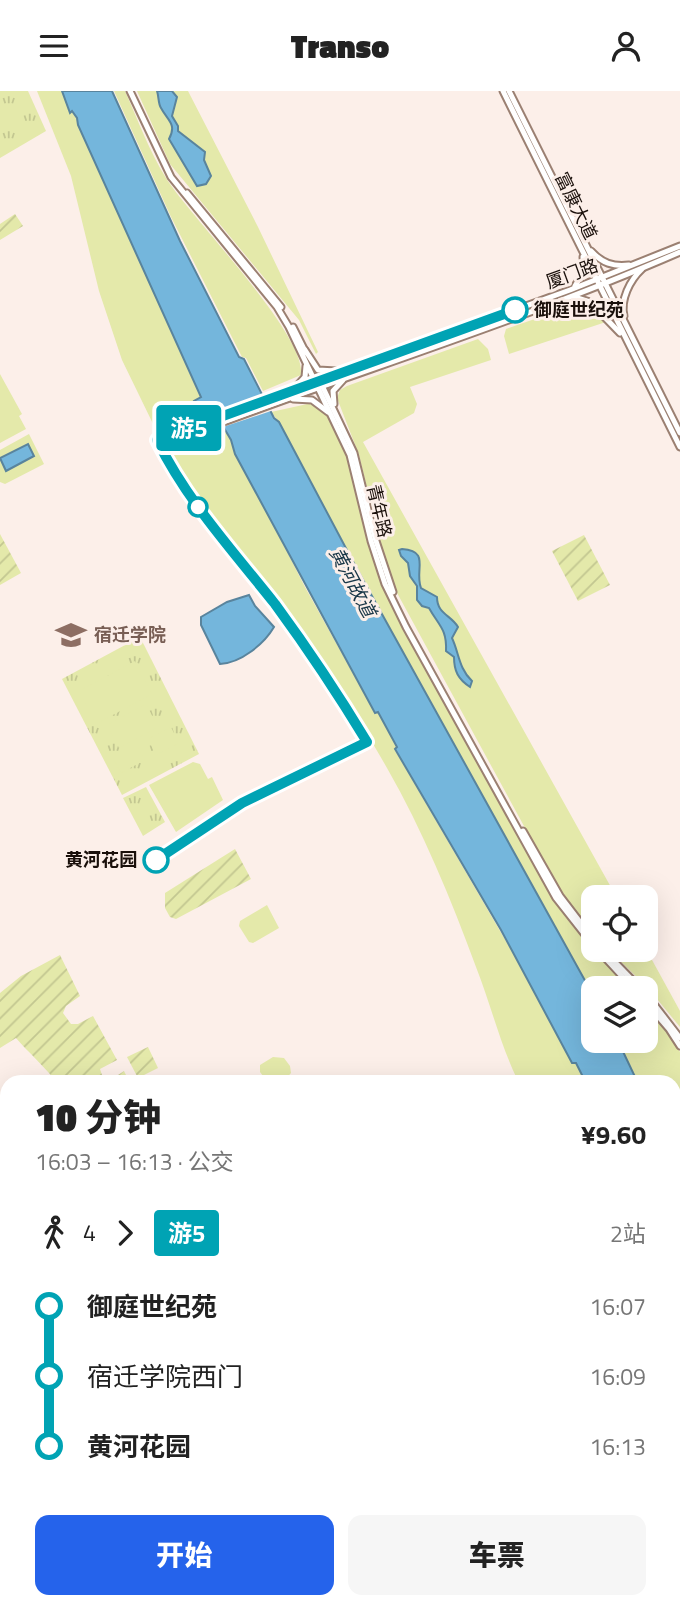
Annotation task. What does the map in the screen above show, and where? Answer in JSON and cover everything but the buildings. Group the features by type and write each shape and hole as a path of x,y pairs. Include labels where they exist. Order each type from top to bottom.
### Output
{"street":[{"name":"青年路","path":"131,91 171,177 277,307 299,343 361,474 375,538 388,579 409,625 560,896 581,923"},
{"name":"富康大道","path":"503,91 601,281 680,447"},
{"name":"富康大道","path":"509,91 583,246"},
{"path":"583,246 607,264 644,264"},
{"path":"583,246 584,271 579,283 570,293 597,308 631,343"},
{"name":"厦门路","path":"644,264 680,246"},
{"name":"厦门路","path":"157,440 279,399 680,252"},
{"path":"631,343 622,309 629,287 644,264"},
{"path":"299,343 318,370 351,372"},
{"path":"290,391 303,381 307,372 299,343"},
{"name":"富康大道","path":"631,343 680,433"},
{"path":"341,429 332,395 351,372"},
{"name":"厦门路","path":"279,399 290,391 319,383"},
{"path":"279,399 312,400 326,409 341,429"},
{"name":"厦门路","path":"160,446 208,424"},
{"name":"青年路","path":"341,429 357,476 366,522 386,584 406,627 556,898 581,930"},
{"path":"609,962 622,976"},
{"path":"615,962 628,976"},
{"path":"658,1010 680,1038"},
{"path":"658,1016 680,1046"}],"green space":[{"path":"0,91 28,91 46,131 0,158"},
{"path":"37,91 62,91 70,112 77,118 201,398 194,401 197,407 207,402 216,415 166,434 157,432 122,360 99,291 71,176"},
{"path":"114,91 125,91 166,178 268,306 286,333 298,357 301,375 263,391 246,358 242,357 171,217"},
{"path":"137,91 188,91 258,227 318,352 316,354 299,320 170,164"},
{"path":"15,214 23,226 0,240 0,224"},
{"path":"578,304 590,307 606,322 509,354 504,336 506,329"},
{"path":"478,339 488,349 491,360 410,387 417,404 414,413 363,442 610,885 581,885 581,918 549,872 396,591 382,550 359,455 337,398 340,390"},
{"path":"0,374 22,414 19,416 26,429 0,443"},
{"path":"312,403 325,412 346,453 370,551 388,596 554,900 581,936 581,962 606,962 619,976 582,976 357,569 279,422 271,412"},
{"path":"225,429 305,587 375,713 378,711 398,748 395,750 524,972 571,1062 576,1062 582,1075 515,1075 446,891 413,816 387,768 317,656 240,560 201,506 171,459 174,446"},
{"path":"29,434 44,464 5,484 0,482 0,450"},
{"path":"0,534 21,573 0,585"},
{"path":"584,535 610,585 578,601 552,551"},
{"path":"140,637 199,754 122,795 62,679"},
{"path":"135,661 152,694 96,724 79,691"},
{"path":"146,704 158,727 119,748 107,725"},
{"path":"171,727 179,743 156,755 148,739"},
{"path":"137,746 145,760 121,773 113,758"},
{"path":"193,762 200,764 208,779 212,777 223,800 176,832 149,785"},
{"path":"146,787 165,822 143,836 123,798"},
{"path":"235,849 251,879 176,919 170,917 165,908 165,893"},
{"path":"267,905 279,928 253,943 249,942 239,926 240,921"},
{"path":"60,955 80,996 66,1006 63,1013 71,1024 78,1024 93,1016 117,1060 100,1069 102,1075 50,1075 16,1038 0,1048 0,993 21,976"},
{"path":"621,962 653,962 680,1011 680,1027 658,1000 658,976 636,976"},
{"path":"658,1019 680,1052 680,1075 634,1075 624,1053 658,1053"},
{"path":"148,1047 158,1068 144,1075 136,1075 127,1057"},
{"path":"273,1057 284,1058 291,1073 262,1075 260,1065"}],"water":[{"name":"黄河故道","path":"62,91 112,91 180,241 239,357 244,359 274,418 279,422 357,569 582,976 581,1053 624,1053 634,1075 582,1075 576,1063 572,1063 501,930 395,749 397,747 378,712 375,713 235,454 231,440 210,404 197,408 194,401 201,397 72,111 70,113"},
{"path":"157,91 172,91 177,97 172,116 178,131 205,152 204,160 211,176 206,184 197,186 169,139 172,126 160,106"},
{"path":"28,444 34,456 6,471 0,458"},
{"path":"399,550 416,553 419,557 421,588 437,597 439,607 458,627 452,638 462,666 472,681 470,687 456,671 454,657 446,651 444,632 429,608 422,606 417,600 417,586 410,576 408,563 401,556"},
{"path":"249,595 274,627 251,651 236,660 220,664 201,625 201,617 227,602"}],"pier":[{"path":"266,394 274,410 220,428 211,414"}],"bus line":[{"name":"游5","path":"156,860 242,803 367,742 312,654 191,498 157,440 515,310"}],"place":[{"name":"御庭世纪苑","path":"515,310"},
{"name":"宿迁学院","path":"71,635"},
{"name":"黄河花园","path":"156,860"}]}
